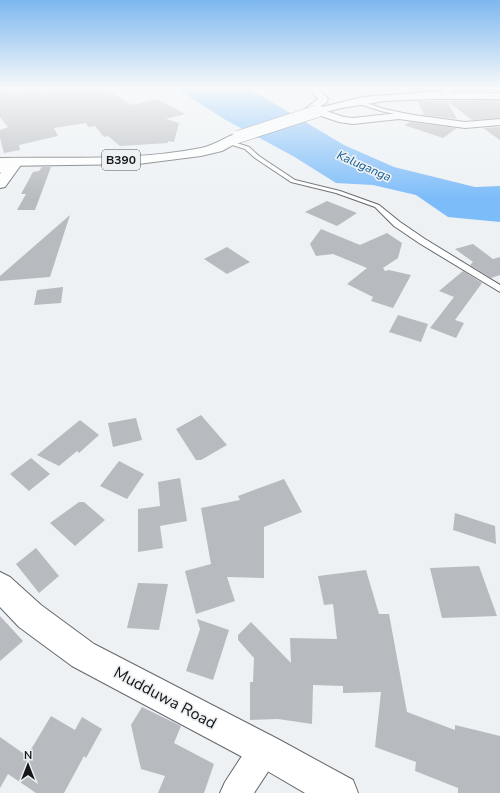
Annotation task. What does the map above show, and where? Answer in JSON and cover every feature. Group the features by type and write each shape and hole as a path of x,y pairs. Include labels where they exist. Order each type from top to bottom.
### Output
{"main road":[{"name":"B390","path":"4,163 138,160 201,152 216,148 233,140 277,125"},
{"path":"0,184 4,163"},
{"name":"Mudduwa Road","path":"0,587 30,616 83,655 264,750 340,793"}],"street":[{"path":"236,793 264,750"}],"lane":[{"path":"233,140 257,158 294,181 338,192 377,206 396,224 500,289"}],"water":[{"name":"Kaluganga","path":"235,125 310,125 344,145 394,167 475,187 500,186 500,222 448,217 416,195 373,185 336,183 293,156"}],"building":[{"path":"6,125 73,125 54,128 58,136 19,145 20,150 4,153 0,138 0,130 8,127"},
{"path":"87,125 178,125 174,142 168,141 168,143 120,146 108,136 104,137 95,126 88,127"},
{"path":"404,125 434,125 457,128 443,138"},
{"path":"500,127 500,140 483,128"},
{"path":"42,167 51,167 35,210 17,210 26,194 21,194 33,172 39,171"},
{"path":"327,201 357,213 337,226 305,212"},
{"path":"70,215 50,277 0,281 0,276"},
{"path":"321,229 360,245 387,233 402,243 398,258 383,268 385,271 389,270 411,275 393,308 371,301 373,297 347,284 367,268 333,254 316,256 310,244"},
{"path":"473,244 493,259 500,257 500,275 491,278 470,265 473,262 455,249"},
{"path":"227,247 250,262 227,274 204,259"},
{"path":"463,271 482,283 455,320 464,323 456,338 430,328 454,297 439,291"},
{"path":"63,287 61,303 34,305 37,290"},
{"path":"398,315 428,324 421,342 389,332"},
{"path":"201,415 227,445 201,460 196,460 176,429"},
{"path":"136,418 142,440 113,447 108,423"},
{"path":"80,420 99,435 79,453 77,451 59,466 37,455"},
{"path":"31,458 50,474 29,491 10,474"},
{"path":"119,461 144,474 127,499 100,486"},
{"path":"180,478 187,521 160,526 163,548 138,552 138,509 160,506 158,482"},
{"path":"284,479 302,512 264,527 264,578 227,577 235,601 196,614 185,571 211,564 201,508 240,500 238,496"},
{"path":"79,502 84,502 105,520 75,546 50,523"},
{"path":"455,513 495,526 496,544 453,530"},
{"path":"36,548 59,576 39,593 16,564"},
{"path":"479,566 497,616 442,618 430,568"},
{"path":"366,570 379,614 389,614 407,712 455,730 455,725 500,736 500,793 458,793 458,788 415,771 416,762 375,747 381,692 343,693 343,686 313,685 312,724 278,719 250,720 250,682 253,682 254,658 238,640 238,635 251,622 291,663 290,638 337,639 333,604 324,605 318,576"},
{"path":"138,583 168,584 159,630 127,628"},
{"path":"0,616 23,641 0,661"},
{"path":"197,619 229,630 213,680 186,671 200,629"},
{"path":"142,707 181,726 174,743 214,764 204,793 158,793 165,776 141,769 131,725"},
{"path":"51,716 75,730 82,717 102,729 86,758 84,756 64,793 36,793 8,774 0,788 0,737 27,756"}]}
